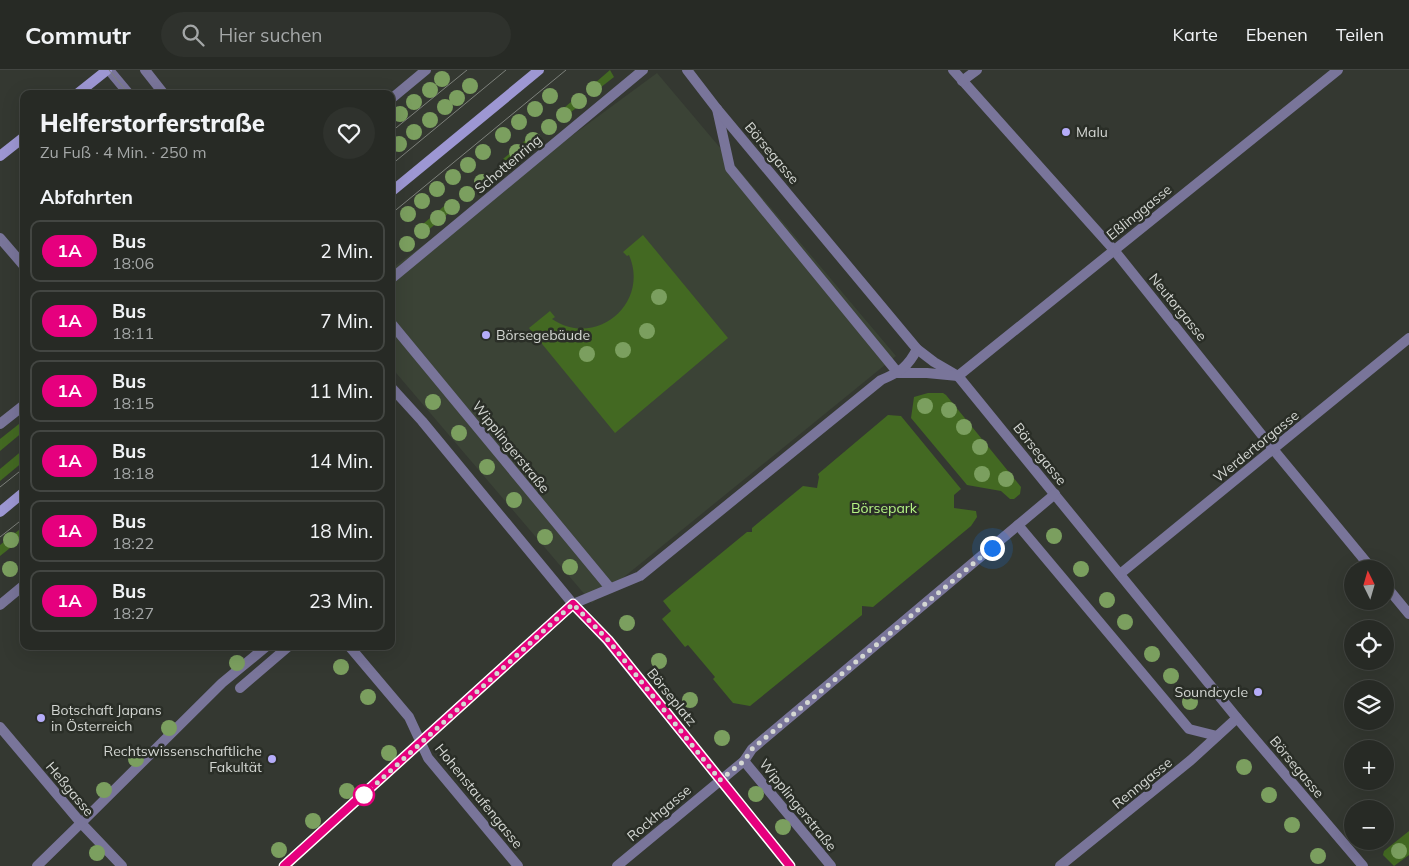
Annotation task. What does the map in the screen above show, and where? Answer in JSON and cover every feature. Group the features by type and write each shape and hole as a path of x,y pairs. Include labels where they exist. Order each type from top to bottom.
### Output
{"main road":[{"path":"82,90 108,70"},
{"path":"395,189 540,70"},
{"path":"0,156 20,140"},
{"path":"0,512 20,495"}],"street":[{"path":"108,70 125,90"},
{"path":"145,70 161,90"},
{"path":"395,96 426,70"},
{"name":"Schottenring","path":"395,276 643,70"},
{"name":"Börsegasse","path":"687,70 717,109 917,349 934,362 958,376 1238,718 1363,866"},
{"name":"Neutorgasse","path":"953,70 1114,250 1365,560"},
{"path":"962,81 977,70"},
{"name":"Eßlinggasse","path":"958,376 1338,70"},
{"path":"717,109 730,168 898,373"},
{"path":"0,238 20,261"},
{"name":"Wipplingerstraße","path":"395,328 610,588"},
{"name":"Werdertorgasse","path":"1120,574 1409,338"},
{"path":"284,866 573,604 640,576 881,380 898,373 910,362 917,349"},
{"path":"898,373 958,376"},
{"path":"395,391 422,421 573,604"},
{"path":"0,424 20,407"},
{"path":"790,866 720,780 744,761 752,749 1055,494"},
{"path":"1018,525 1189,729 1217,736"},
{"path":"0,605 20,588"},
{"path":"1394,596 1409,614"},
{"name":"Börseplatz","path":"573,604 608,640 720,780"},
{"path":"37,866 222,683 262,650"},
{"path":"240,688 284,650"},
{"name":"Hohenstaufengasse","path":"352,650 409,718 428,758 518,866"},
{"name":"Renngasse","path":"1060,866 1191,760 1238,718"},
{"name":"Heßgasse","path":"0,727 81,824 122,866"},
{"name":"Wipplingerstraße","path":"744,761 831,866"},
{"name":"Rockhgasse","path":"617,866 720,780"}],"shaded area":[{"path":"657,73 896,356 592,603 395,372 395,266"}],"green space":[{"path":"610,70 614,77 591,95 587,90"},
{"path":"578,96 584,102 562,119 558,113"},
{"path":"534,133 539,139 508,165 503,159"},
{"path":"450,201 456,206 455,208 421,236 416,230"},
{"path":"643,235 728,338 615,433 529,328 550,311 555,317 552,319 569,327 586,328 601,325 615,316 625,304 632,289 634,273 629,255 627,256 623,252"},
{"path":"928,393 943,393 946,395 1021,487 1020,494 1014,499 1010,499 1001,491 967,485 911,418 914,397"},
{"name":"Börsepark","path":"888,415 901,416 961,489 954,495 954,508 976,511 977,517 971,526 873,607 862,606 862,615 750,706 733,703 713,679 715,677 688,645 685,647 662,619 671,611 663,601 747,532 752,532 752,528 803,486 817,488 818,474"},
{"path":"20,423 20,434 0,451 0,439"},
{"path":"20,452 20,464 0,481 0,469"},
{"path":"20,529 20,540 0,556 0,545"},
{"path":"1409,831 1409,855 1394,866 1383,855 1385,850 1394,850 1394,843"}],"tram line":[{"path":"109,70 126,90"},
{"path":"395,129 467,70"},
{"path":"395,162 506,70"},
{"path":"395,211 566,70"},
{"path":"0,487 20,471"},
{"path":"0,537 20,521"}],"bus line":[{"name":"1A","path":"284,866 573,604 608,640 790,866"}],"place":[{"name":"Malu","path":"1066,132"},
{"name":"Börsegebäude","path":"486,335"},
{"name":"Soundcycle","path":"1258,692"},
{"name":"Botschaft Japans in Österreich","path":"41,718"},
{"name":"Rechtswissenschaftliche Fakultät","path":"272,759"}],"route":[{"path":"364,795 573,604 608,640 720,780 744,761 752,749 992,548"}]}
